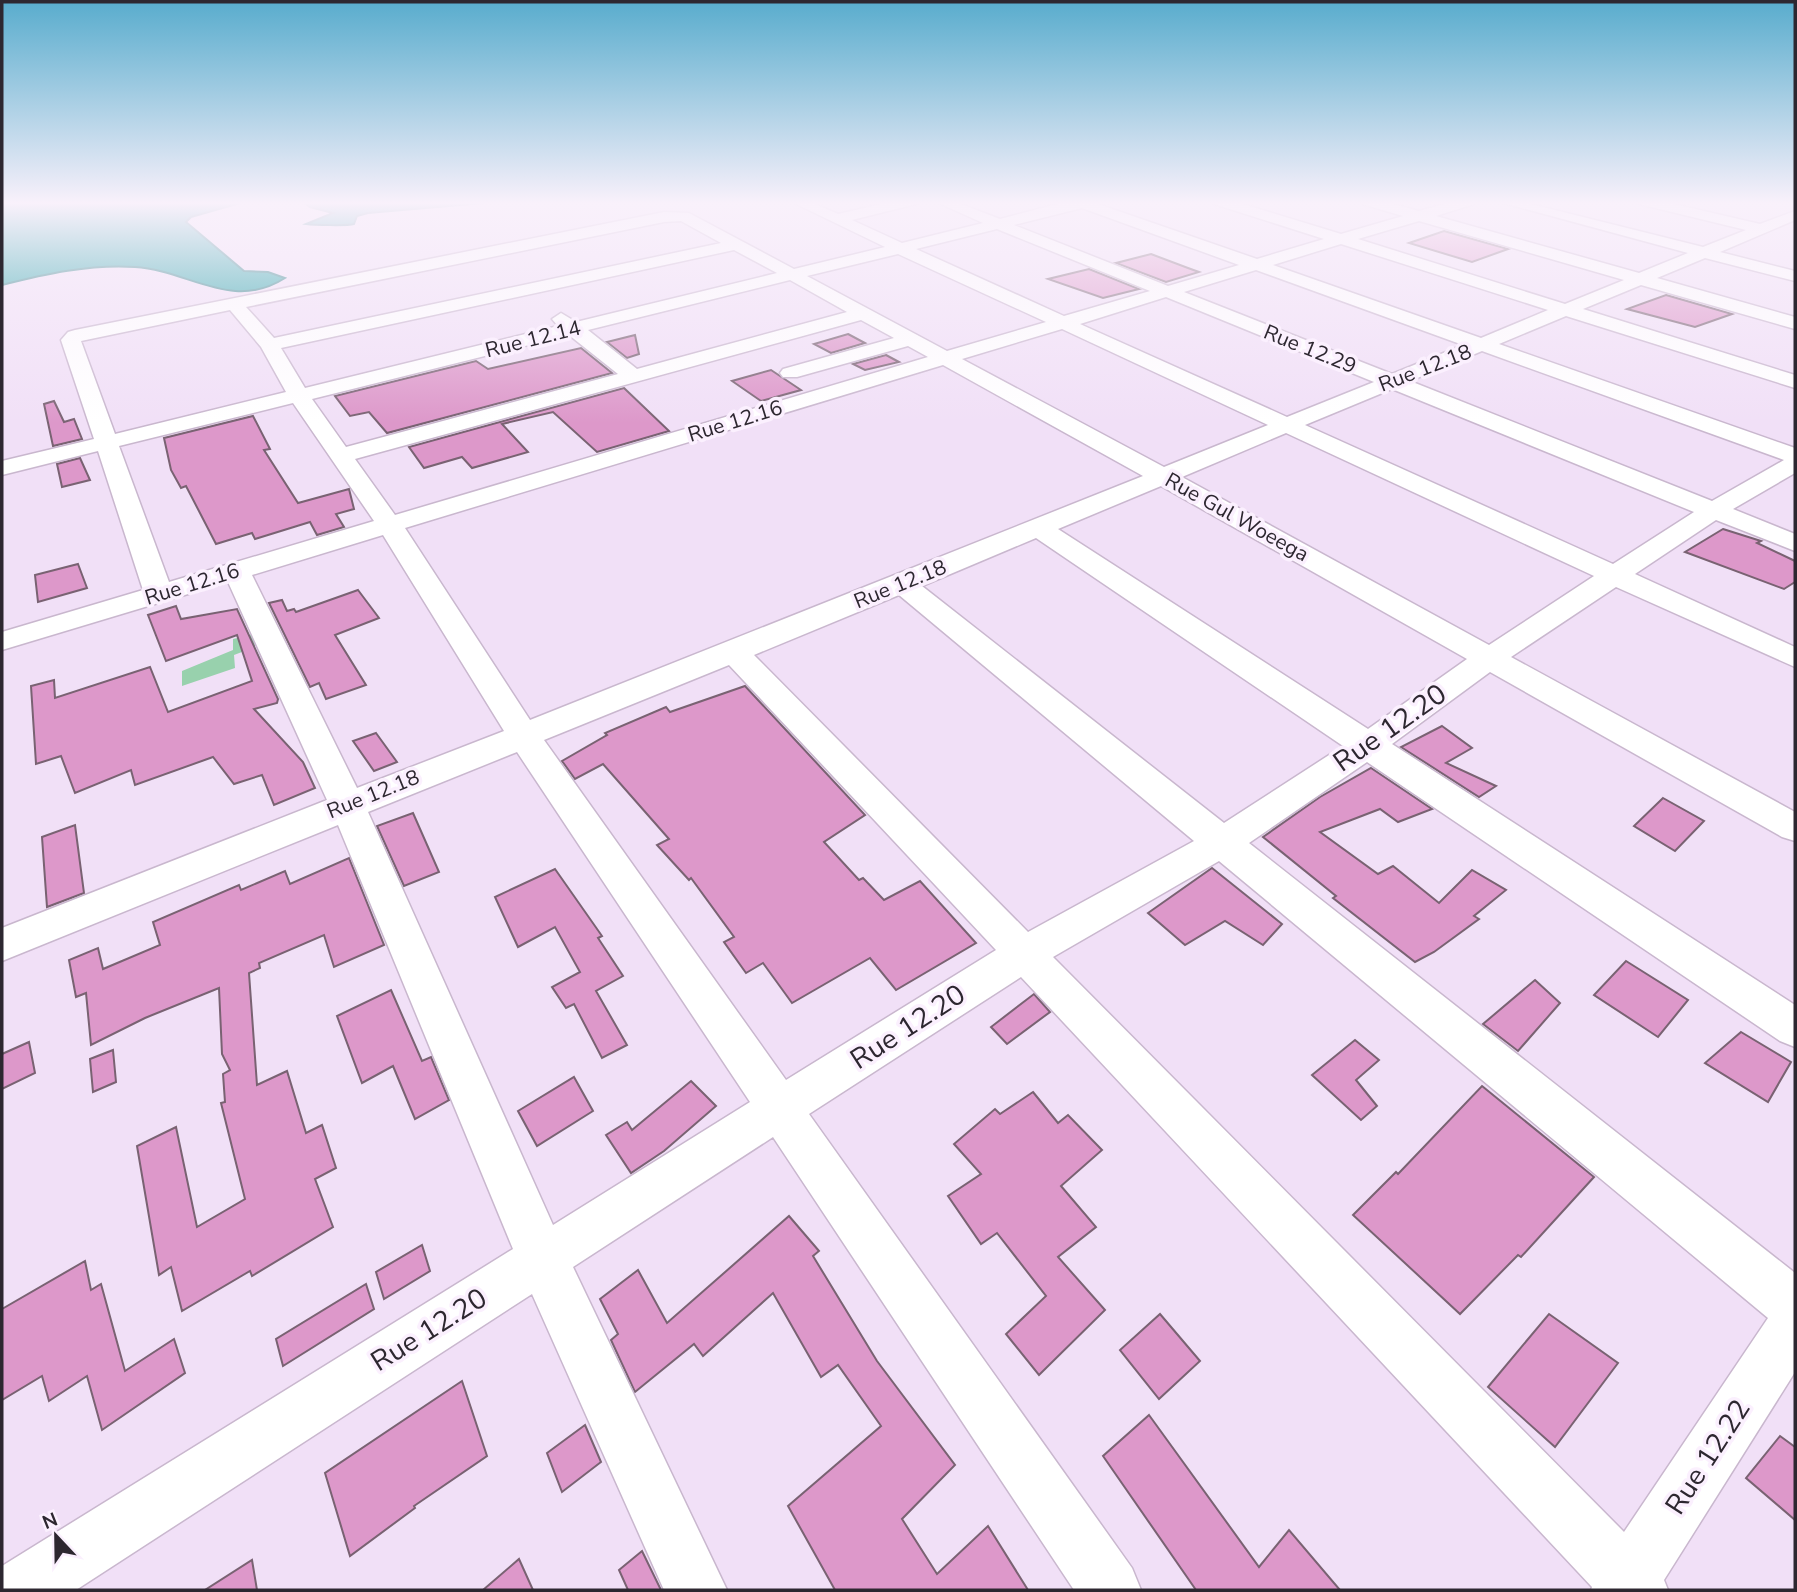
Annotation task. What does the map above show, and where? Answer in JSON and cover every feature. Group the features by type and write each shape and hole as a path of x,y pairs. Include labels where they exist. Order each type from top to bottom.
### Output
{"street":[{"path":"159,594 72,338 384,275"},
{"path":"506,275 634,376"},
{"path":"269,345 593,275"},
{"path":"962,275 1795,659"},
{"name":"Rue 12.29","path":"1128,275 1795,543"},
{"name":"Rue 12.16","path":"2,641 1216,275"},
{"path":"1287,275 1795,456"},
{"path":"1456,275 1795,382"},
{"path":"1626,275 1795,323"},
{"name":"Rue 12.18","path":"2,944 902,584 1390,381 1569,311 1648,275"},
{"name":"Rue Gul Woeega","path":"792,276 1162,476 1795,828"},
{"name":"Rue 12.14","path":"2,468 792,276"},
{"path":"235,305 269,345 299,396 389,524 523,734 1110,1590"},
{"path":"342,455 862,314"},
{"path":"790,373 908,340"},
{"name":"Rue 12.20","path":"20,1590 1023,954 1223,842 1367,746 1489,658 1618,576 1714,510 1795,463"},
{"path":"1039,528 1795,1028"},
{"path":"237,571 347,804 542,1259 696,1590"},
{"path":"902,584 1795,1306"},
{"path":"734,652 1629,1587"},
{"name":"Rue 12.22","path":"1629,1587 1795,1324"}],"shaded area":[{"path":"2,275 44,275 35,277 2,285"},
{"path":"174,275 277,275 285,278 266,287 247,291 210,286"},
{"path":"254,634 255,647 234,655 235,668 182,686 182,671 233,650 233,639"}],"building":[{"path":"1063,275 1105,275 1139,289 1103,298 1048,279"},
{"path":"1148,275 1188,275 1166,282"},
{"path":"1666,295 1732,314 1695,327 1627,309"},
{"path":"848,334 865,343 831,353 814,344"},
{"path":"635,335 639,354 627,358 607,342"},
{"path":"581,348 612,373 387,433 369,412 350,416 335,396 476,361 488,369"},
{"path":"886,355 899,362 865,370 853,364"},
{"path":"771,370 801,390 761,401 732,381"},
{"path":"624,388 669,431 597,452 553,412 502,424 528,452 472,468 462,457 424,468 409,447"},
{"path":"54,401 64,422 74,419 82,439 53,446 44,404"},
{"path":"253,416 270,449 264,450 298,503 349,489 354,509 336,514 344,527 317,535 310,522 255,539 252,533 216,544 186,486 181,488 171,470 164,438"},
{"path":"80,458 90,480 62,487 57,464"},
{"path":"1723,529 1761,541 1757,543 1795,561 1795,582 1784,589 1685,552"},
{"path":"78,564 87,588 38,602 35,575"},
{"path":"358,590 379,618 335,635 366,685 326,699 319,683 310,687 269,603 282,600 287,611 294,609 296,612"},
{"path":"176,606 181,619 237,609 278,699 277,703 254,709 303,762 315,788 274,805 262,775 234,784 213,757 135,785 131,770 75,793 61,756 36,764 31,686 54,680 55,698 150,667 168,712 252,681 237,635 166,661 148,615"},
{"path":"745,686 865,815 824,842 859,880 863,878 884,900 920,881 976,943 896,990 870,958 792,1003 763,963 746,973 724,942 734,937 691,878 689,880 657,845 669,839 603,764 575,779 562,761 607,735 605,733 666,707 670,712"},
{"path":"1442,726 1472,748 1446,763 1496,786 1479,797 1401,747"},
{"path":"376,733 397,762 374,771 353,741"},
{"path":"1371,768 1432,809 1398,822 1380,809 1320,832 1378,874 1393,866 1439,903 1472,870 1506,890 1474,916 1479,919 1434,952 1415,962 1333,898 1336,896 1263,837 1320,797"},
{"path":"1663,798 1704,821 1675,851 1634,826"},
{"path":"413,813 439,872 404,886 377,826"},
{"path":"75,825 84,893 47,907 42,837"},
{"path":"349,858 384,945 334,967 324,935 259,963 260,968 249,973 257,1085 287,1071 306,1133 322,1125 336,1168 315,1179 333,1227 252,1276 250,1271 182,1311 171,1267 159,1275 137,1146 176,1127 197,1227 245,1199 221,1103 225,1102 223,1074 230,1070 222,1054 219,988 145,1018 91,1045 86,993 76,997 69,960 98,948 103,969 160,945 153,922 239,885 241,890 285,871 290,884"},
{"path":"1212,868 1282,924 1263,945 1225,921 1185,945 1148,913"},
{"path":"555,869 602,936 598,938 623,976 596,991 627,1045 602,1058 574,1004 566,1008 552,987 580,972 555,927 518,947 495,897"},
{"path":"1626,961 1688,1000 1658,1037 1594,995"},
{"path":"1535,980 1560,1003 1518,1051 1483,1024"},
{"path":"391,990 422,1061 431,1057 449,1100 415,1119 393,1066 362,1083 337,1016"},
{"path":"1034,994 1050,1012 1007,1044 991,1027"},
{"path":"1741,1032 1791,1062 1768,1102 1705,1063"},
{"path":"1355,1040 1379,1060 1356,1080 1377,1106 1361,1120 1312,1075"},
{"path":"29,1042 35,1073 2,1089 2,1054"},
{"path":"113,1050 116,1082 93,1092 90,1059"},
{"path":"574,1077 593,1111 537,1146 518,1111"},
{"path":"691,1081 716,1106 664,1151 631,1173 606,1135 627,1122 632,1130"},
{"path":"1482,1086 1594,1177 1521,1257 1518,1255 1460,1314 1353,1215 1396,1172 1398,1174"},
{"path":"1033,1092 1058,1123 1068,1115 1102,1150 1061,1186 1096,1227 1058,1257 1105,1310 1039,1375 1006,1334 1046,1296 997,1233 981,1244 948,1196 981,1174 954,1144 995,1109 1000,1114"},
{"path":"789,1216 819,1251 813,1256 877,1361 955,1465 902,1519 937,1574 988,1526 1028,1590 835,1590 788,1506 881,1426 838,1365 821,1377 773,1293 703,1356 694,1344 635,1392 611,1340 618,1334 600,1299 638,1270 667,1323"},
{"path":"422,1245 430,1271 384,1299 376,1272"},
{"path":"85,1261 91,1290 101,1284 125,1371 174,1339 185,1373 102,1430 87,1376 49,1401 42,1376 2,1400 2,1309"},
{"path":"366,1284 374,1309 283,1366 276,1339"},
{"path":"1160,1314 1200,1361 1159,1399 1120,1350"},
{"path":"1549,1314 1618,1363 1555,1447 1488,1387"},
{"path":"462,1381 487,1456 414,1506 415,1508 350,1556 325,1473"},
{"path":"1149,1415 1259,1567 1289,1530 1340,1590 1196,1590 1103,1456"},
{"path":"585,1425 601,1462 562,1492 547,1453"},
{"path":"1780,1436 1795,1447 1795,1520 1746,1478"},
{"path":"642,1551 661,1590 628,1590 619,1570"},
{"path":"519,1559 533,1590 483,1590"},
{"path":"252,1560 257,1590 205,1590"}]}
